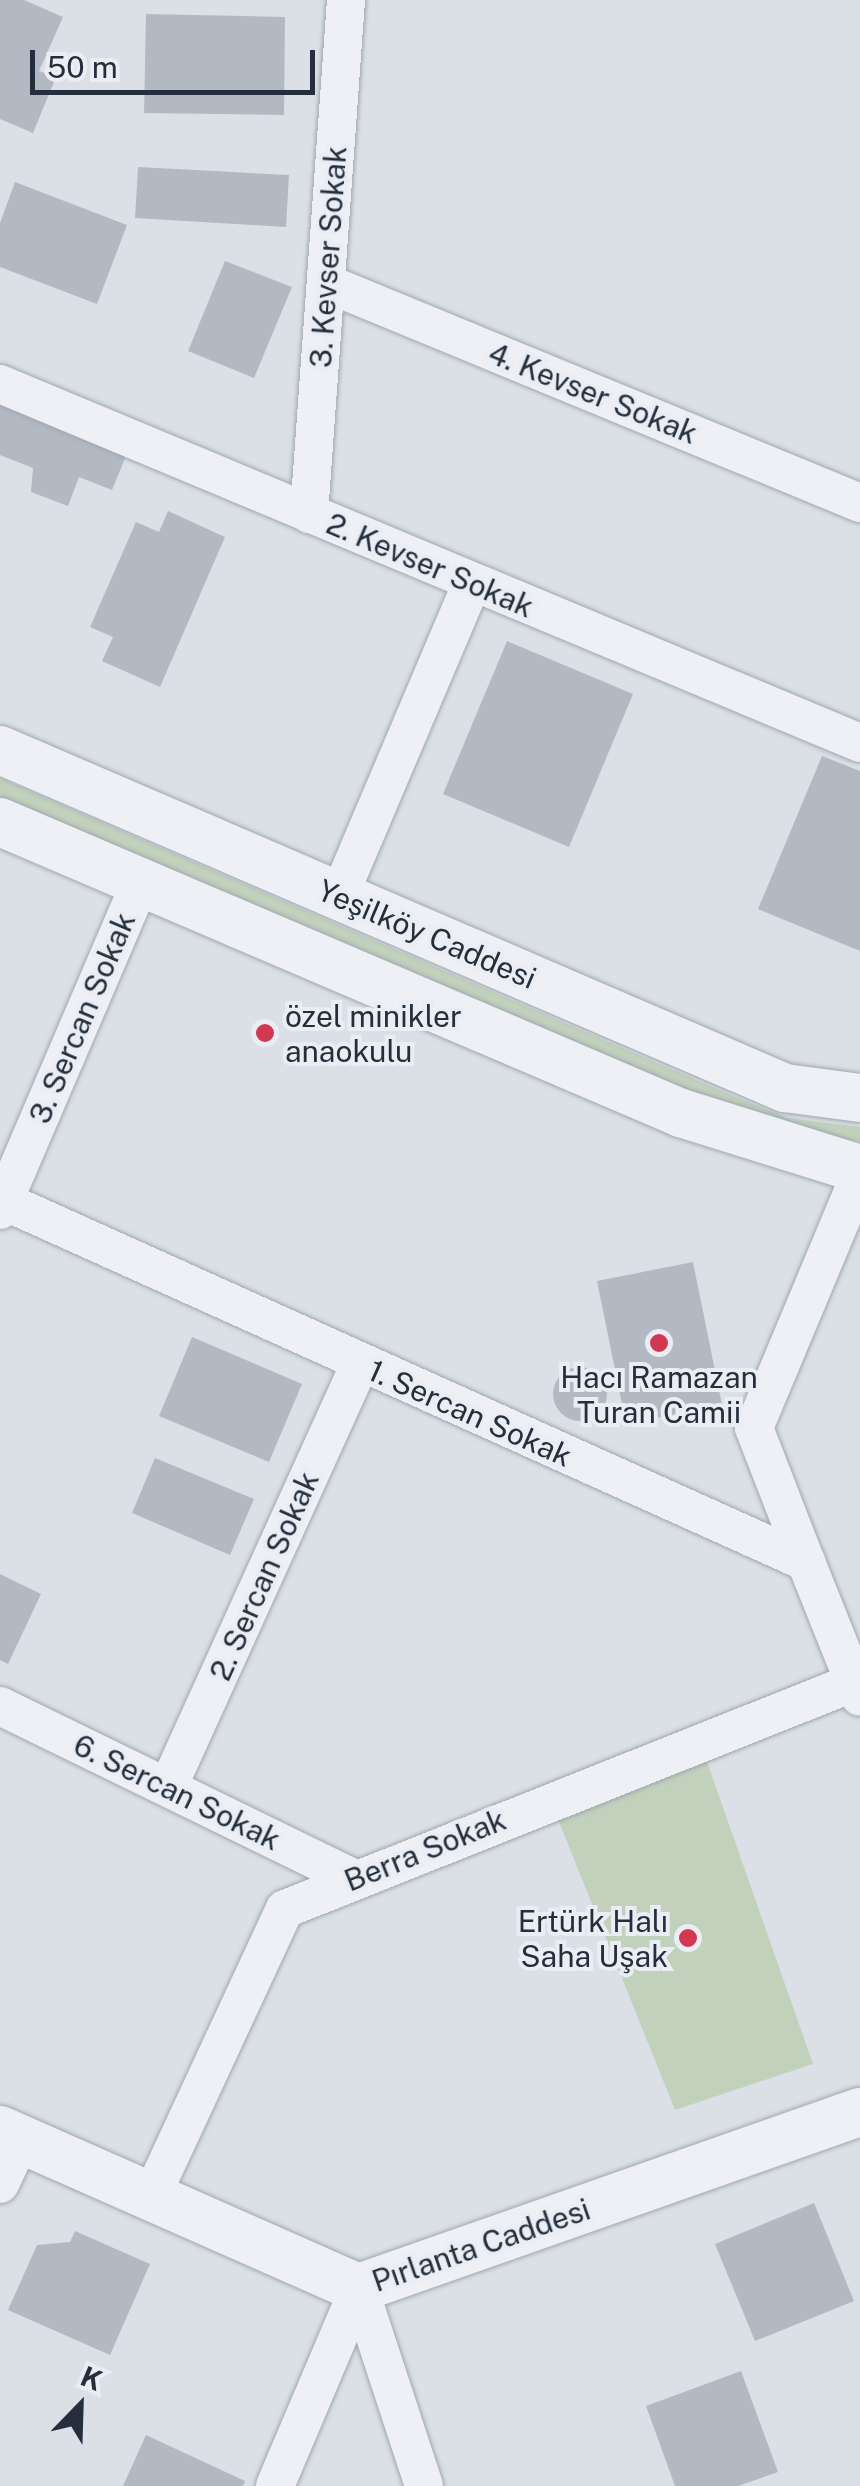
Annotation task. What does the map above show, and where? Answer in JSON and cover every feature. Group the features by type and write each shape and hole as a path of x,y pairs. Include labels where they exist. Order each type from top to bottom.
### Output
{"street":[{"name":"3. Kevser Sokak","path":"309,514 349,1"},
{"name":"4. Kevser Sokak","path":"326,283 860,504"},
{"name":"2. Kevser Sokak","path":"0,384 860,743"},
{"path":"339,896 472,582"},
{"name":"Yeşilköy Caddesi","path":"0,750 785,1088 860,1098"},
{"path":"0,822 682,1113 860,1172 754,1428 858,1686"},
{"name":"3. Sercan Sokak","path":"2,1205 141,881"},
{"name":"1. Sercan Sokak","path":"2,1205 806,1562"},
{"name":"2. Sercan Sokak","path":"168,1788 360,1364"},
{"name":"Berra Sokak","path":"152,2195 285,1909 353,1878 858,1686"},
{"name":"6. Sercan Sokak","path":"0,1706 353,1878"},
{"name":"Pırlanta Caddesi","path":"10,2134 359,2288 860,2112"},
{"path":"0,2184 10,2134"},
{"path":"276,2486 359,2288"},
{"path":"359,2288 424,2486"}],"green space":[{"path":"0,778 731,1095 788,1118 860,1127 860,1141 819,1139 723,1111 0,797"},
{"name":"Ertürk Halı Saha Uşak","path":"705,1756 813,2064 675,2110 555,1812"}],"building":[{"path":"0,0 24,0 63,17 39,71 56,77 33,133 0,119"},
{"path":"146,14 285,17 284,115 144,113"},
{"path":"138,167 289,175 286,227 135,218"},
{"path":"15,182 127,225 97,304 0,267 0,223"},
{"path":"225,261 292,287 254,378 188,351"},
{"path":"0,401 128,451 112,490 79,477 68,506 31,492 33,468 0,455"},
{"path":"168,511 225,537 160,687 102,661 113,637 90,627 136,522 159,532"},
{"path":"507,641 633,694 569,847 443,794"},
{"path":"822,756 860,771 860,951 758,909"},
{"name":"Hacı Ramazan Turan Camii","path":"693,1262 722,1405 626,1424 597,1281"},
{"path":"192,1337 302,1384 269,1462 159,1416"},
{"path":"580,1367 599,1375 607,1394 599,1413 580,1421 561,1413 553,1394 561,1375"},
{"path":"155,1458 254,1499 230,1555 132,1513"},
{"path":"0,1574 41,1594 8,1664 0,1660"},
{"path":"814,2203 854,2301 755,2341 715,2244"},
{"path":"75,2231 150,2264 110,2355 8,2310 37,2245 70,2242"},
{"path":"741,2371 778,2472 738,2486 675,2486 646,2406"},
{"path":"146,2435 245,2481 243,2486 123,2486"}],"place":[{"name":"özel minikler anaokulu","path":"265,1033"},
{"name":"Hacı Ramazan Turan Camii","path":"659,1343"},
{"name":"Ertürk Halı Saha Uşak","path":"688,1938"}]}
